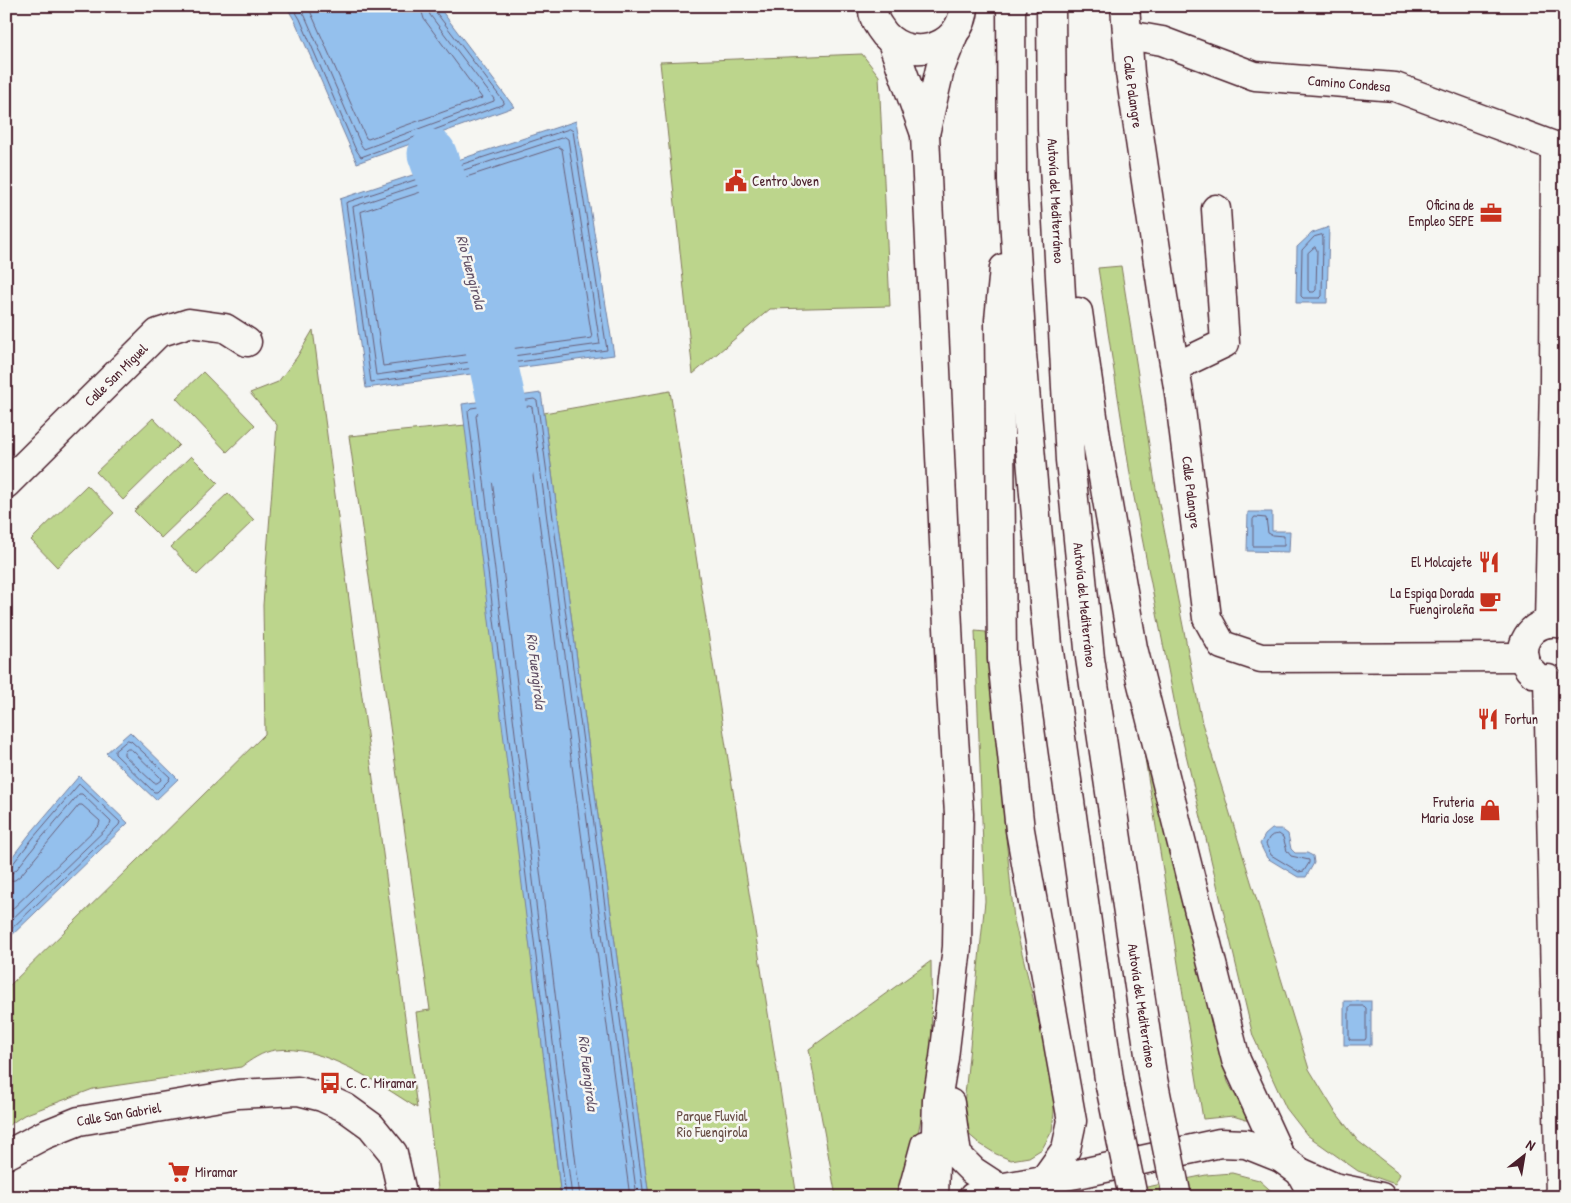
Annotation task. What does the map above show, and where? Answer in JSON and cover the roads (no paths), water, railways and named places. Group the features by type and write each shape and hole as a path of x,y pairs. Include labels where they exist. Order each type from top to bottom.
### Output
{"main road":[{"path":"873,6 872,12 883,33 892,42 904,48 917,50 930,49 942,44 952,36 960,25 964,6"},
{"path":"1011,6 1012,182 1022,354 1048,645 1110,1086 1133,1197"},
{"name":"Autovía del Mediterráneo","path":"1051,6 1052,130 1070,460 1089,648 1152,1074 1177,1197"},
{"name":"Calle Palangre","path":"1125,6 1130,74 1175,367 1207,618 1222,645 1261,658 1524,657"},
{"name":"Camino Condesa","path":"1128,35 1162,41 1255,76 1395,87 1560,149"},
{"path":"911,1197 937,1100 957,948 959,814 950,682 925,134 940,69 952,36"},
{"path":"892,42 925,134"},
{"path":"1052,130 1096,437 1133,648 1236,1060 1291,1165 1314,1197"},
{"path":"1560,149 1554,394 1557,624 1542,623 1530,632 1524,644 1524,657 1530,671 1542,679 1557,678 1560,1197"},
{"path":"1012,182 999,320 1002,659 1020,830 1072,1121 1066,1149 1044,1180"},
{"path":"1175,367 1225,343 1216,209"},
{"name":"Calle San Miguel","path":"6,484 158,334 189,323 225,328 247,342"},
{"path":"944,1058 957,1155 972,1171 1000,1188"},
{"name":"Calle San Gabriel","path":"6,1155 44,1135 79,1121 238,1094 298,1091 322,1097 346,1108 371,1126 393,1153 403,1197"},
{"path":"934,1197 937,1100"},
{"path":"973,1197 1000,1188 1082,1173 1220,1143 1246,1144 1334,1187 1381,1197"}],"water":[{"path":"286,6 438,6 514,107 357,163 295,21"},
{"path":"576,121 614,355 366,388 340,199"},
{"path":"1329,227 1327,303 1296,303 1297,247 1312,233"},
{"path":"541,393 649,1197 561,1197 462,404"},
{"path":"1248,512 1272,512 1272,531 1290,531 1289,552 1247,551"},
{"path":"130,732 178,779 156,800 106,753"},
{"path":"79,776 128,823 6,941 6,865"},
{"path":"1272,829 1281,829 1288,834 1291,849 1295,853 1307,853 1313,856 1314,863 1306,877 1298,877 1267,858 1260,844 1265,835"},
{"path":"1344,1001 1371,1001 1371,1045 1344,1045"}],"waterway":[{"name":"Rio Fuengirola","path":"432,154 459,229"},
{"name":"Rio Fuengirola","path":"480,305 501,399 510,466"}],"place":[{"name":"Centro Joven","path":"736,181"},
{"name":"Oficina de Empleo SEPE","path":"1491,213"},
{"name":"El Molcajete","path":"1489,562"},
{"name":"La Espiga Dorada Fuengiroleña","path":"1490,601"},
{"name":"Fortun","path":"1488,719"},
{"name":"Fruteria Maria Jose","path":"1490,810"},
{"name":"C. C. Miramar","path":"330,1083"},
{"name":"Miramar","path":"179,1172"}],"park label":[{"name":"Parque Fluvial Rio Fuengirola","path":"712,1124"}]}
